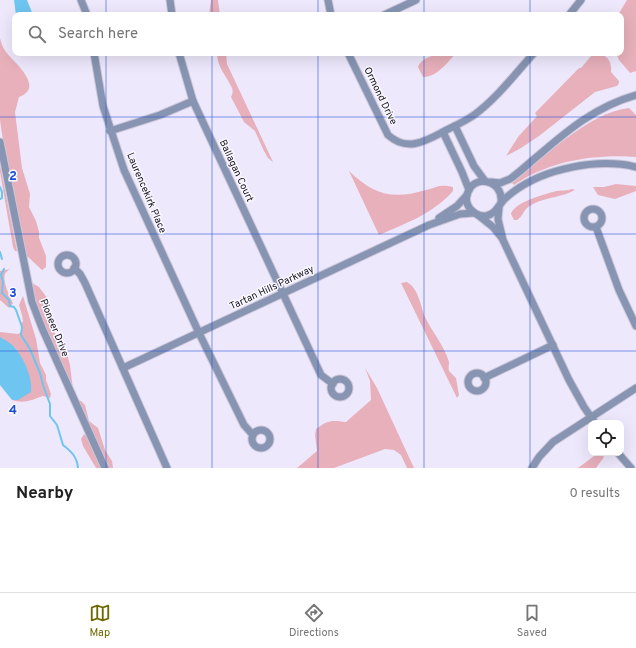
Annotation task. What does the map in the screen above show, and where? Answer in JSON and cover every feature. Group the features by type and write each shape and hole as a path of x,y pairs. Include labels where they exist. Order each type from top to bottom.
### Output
{"street":[{"path":"81,0 86,12"},
{"path":"170,0 172,12"},
{"path":"328,0 331,12"},
{"path":"390,12 416,0"},
{"path":"571,12 581,0"},
{"name":"Laurencekirk Place","path":"95,56 110,131 133,191 199,333 244,425 253,435"},
{"name":"Ballagan Court","path":"180,56 193,102 321,374 332,384"},
{"name":"Ormond Drive","path":"349,56 383,128 391,138 399,143 414,144 423,142 443,132 466,120 480,110 531,56"},
{"name":"Tartan Hills Parkway","path":"429,225 457,206 476,183 500,183 513,177 572,127 599,109 636,96"},
{"path":"110,131 160,115 193,102"},
{"path":"454,126 474,166 488,182 500,191 498,219 503,240 569,380 593,420 636,388"},
{"path":"443,132 459,164 468,192 468,205 476,214 493,227 503,240"},
{"name":"Pioneer Drive","path":"0,142 32,302 42,328 105,468"},
{"name":"Tartan Hills Parkway","path":"123,368 429,225 460,214 488,215 495,212 513,192 528,183 549,174 568,168 582,166 607,164 636,167"},
{"path":"596,227 619,290 636,326"},
{"path":"74,268 80,274 85,283 167,468"},
{"path":"484,378 553,345"},
{"path":"532,468 539,457 554,442 588,423"},
{"path":"621,456 631,468"}],"shaded area":[{"path":"211,0 218,0 220,12 209,12"},
{"path":"627,0 636,0 636,71 630,73 617,56 624,56 624,12 620,12"},
{"path":"0,38 5,50 22,70 29,82 27,92 19,97 15,112 22,168 30,194 29,207 36,221 39,238 46,256 46,267 42,270 27,256 5,154 0,120"},
{"path":"217,56 226,56 227,64 273,162 268,158 255,131 244,122 231,97 233,92 232,88 218,63"},
{"path":"432,56 453,56 433,75 423,77 418,67 422,61"},
{"path":"591,56 605,56 610,62 611,72 619,83 617,86 595,92 539,136 506,156 518,137 537,116 535,113 579,68 581,68"},
{"path":"629,108 636,115 636,157 620,156 588,158 572,161 542,170 514,185 512,183 582,127 614,111"},
{"path":"0,165 17,251 15,251 13,247"},
{"path":"349,171 367,186 393,195 414,193 442,186 453,187 453,191 428,212 379,235"},
{"path":"616,184 636,186 636,191 615,199 598,195 593,187 604,187"},
{"path":"575,190 532,204 517,220 514,220 511,214 518,206 531,199 557,191"},
{"path":"10,269 4,277 13,303 9,308 0,300 0,271"},
{"path":"407,282 417,293 425,317 447,356 449,371 456,378 459,395 457,398 401,283"},
{"path":"32,283 39,287 48,299 51,318 55,326 54,332 58,338 60,346 67,354 73,390 43,324 34,296"},
{"path":"23,296 36,339 40,363 46,375 46,380 51,394 50,398 43,396 20,402 12,400 18,400 22,360 16,349 0,337 0,332 18,334 21,332 21,324 23,321 19,305"},
{"path":"365,368 377,388 414,468 407,468 401,455 394,450 385,449 334,468 297,468 317,451 315,435 316,429 330,421 346,422 371,400 370,381"},
{"path":"77,400 81,401 85,405 89,421 98,428 105,450 112,461 113,468 108,468"},
{"path":"84,434 101,468 96,468 83,446 81,439"},
{"path":"594,456 604,457 596,468 578,468"}],"water":[{"path":"14,0 27,0 32,12 16,12"},
{"path":"0,337 12,345 18,352 25,363 31,381 31,392 18,400 12,400 0,385"}],"waterway":[{"path":"0,187 2,192 2,198 0,199"},
{"path":"0,252 2,259"},
{"path":"4,269 1,275 3,282 2,293 9,300 10,306 14,307 16,310 22,327 21,335 30,349 50,404 50,416 57,425 63,445 75,458 78,468"}]}
